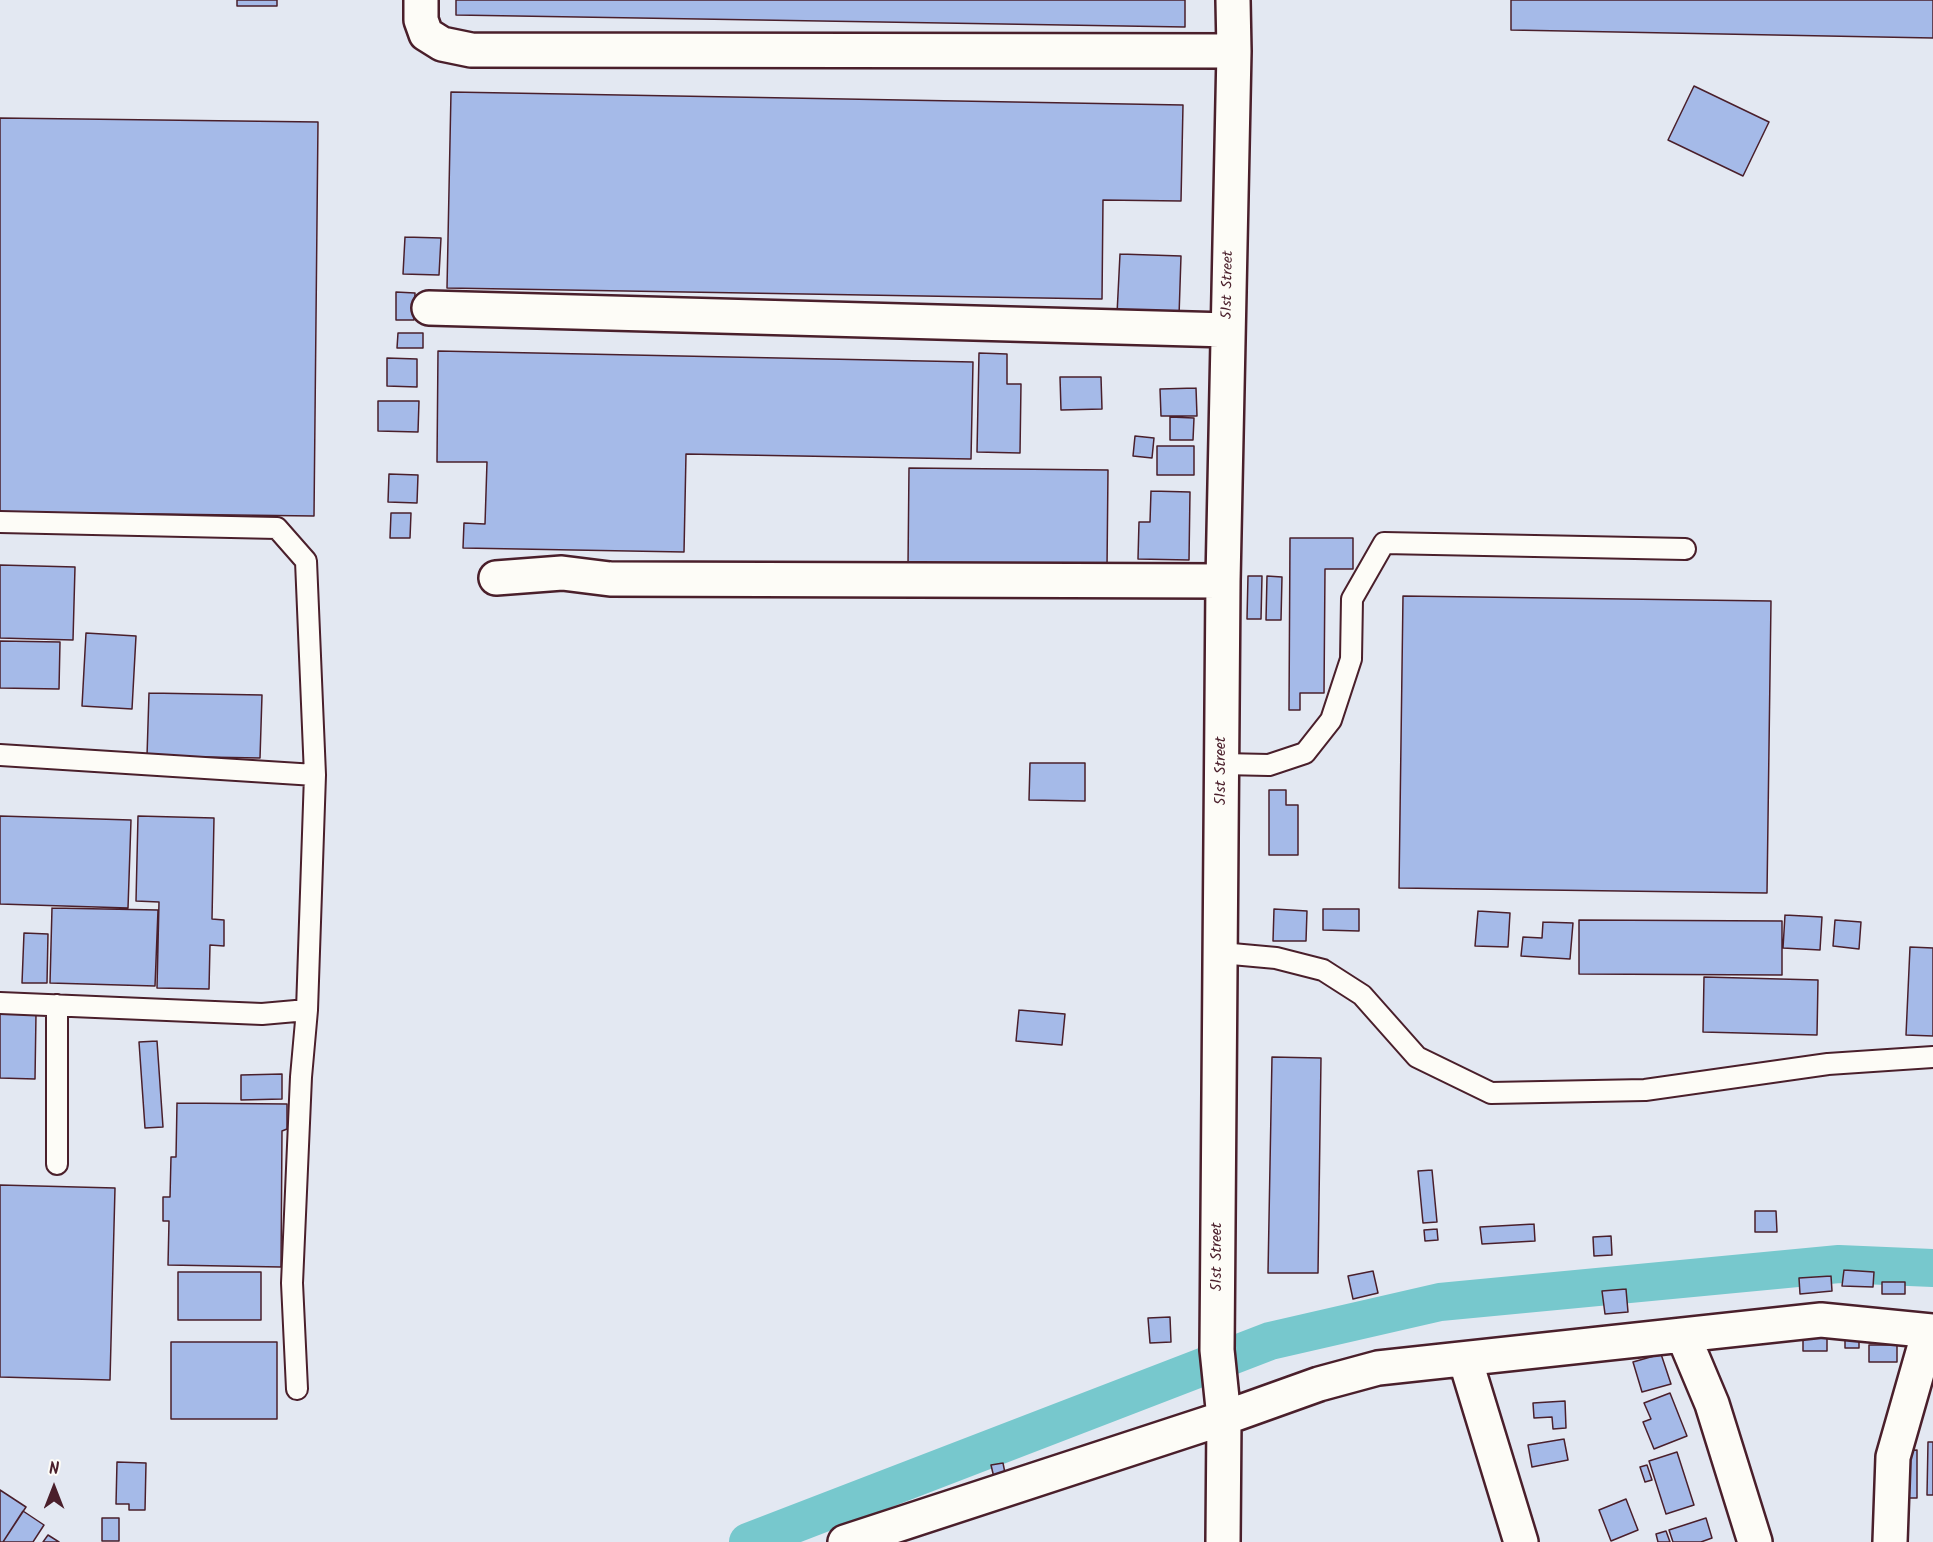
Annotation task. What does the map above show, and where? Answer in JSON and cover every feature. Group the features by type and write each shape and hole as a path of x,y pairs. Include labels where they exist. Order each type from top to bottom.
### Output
{"street":[{"path":"421,0 421,20 426,34 442,44 471,50 1234,51"},
{"name":"51st Street","path":"1223,1542 1223,1406 1217,1350 1223,581 1234,51 1233,0"},
{"path":"429,308 1228,330"},
{"path":"496,578 562,573 610,579 1223,581"},
{"path":"845,1542 1223,1406 1378,1368 1821,1320 1931,1331 1893,1457 1890,1542"},
{"path":"1683,1335 1712,1404 1755,1542"},
{"path":"1465,1359 1521,1542"}],"lane":[{"path":"0,522 277,528 306,561 315,775 308,1011 301,1077 292,1283 297,1389"},
{"path":"1222,764 1269,765 1305,753 1331,720 1351,659 1352,599 1384,543 1685,549"},
{"path":"0,754 315,775"},
{"path":"1221,953 1276,958 1323,970 1362,995 1417,1057 1491,1094 1645,1090 1828,1064 1933,1057"},
{"path":"0,1003 262,1014 308,1011"},
{"path":"57,1005 57,1164"}],"building":[{"path":"237,0 277,0 277,6 237,6"},
{"path":"456,0 1185,0 1185,27 456,15"},
{"path":"1511,0 1933,0 1933,38 1511,30"},
{"path":"1694,86 1769,122 1743,176 1668,140"},
{"path":"451,92 1183,105 1181,201 1103,200 1102,299 447,288"},
{"path":"0,118 318,122 314,516 0,512"},
{"path":"405,237 441,238 439,275 403,274"},
{"path":"1120,254 1181,256 1179,316 1117,314"},
{"path":"396,292 415,293 414,320 396,320"},
{"path":"398,333 423,333 423,348 397,348"},
{"path":"438,351 973,362 971,459 686,454 684,552 463,548 464,523 485,524 487,462 437,462"},
{"path":"979,353 1007,354 1007,384 1021,384 1020,453 977,452"},
{"path":"387,358 417,359 417,387 387,386"},
{"path":"1060,377 1101,377 1102,409 1061,410"},
{"path":"1196,388 1197,416 1161,416 1160,389"},
{"path":"378,401 419,401 418,432 378,431"},
{"path":"1170,417 1194,418 1193,440 1170,440"},
{"path":"1135,436 1154,438 1152,458 1133,456"},
{"path":"1157,446 1194,446 1194,475 1157,475"},
{"path":"909,468 1108,470 1107,568 908,566"},
{"path":"389,474 418,475 417,503 388,502"},
{"path":"1151,491 1190,492 1189,560 1138,559 1139,522 1150,522"},
{"path":"391,513 411,513 410,538 390,538"},
{"path":"1290,538 1353,538 1353,569 1325,569 1324,693 1300,693 1300,710 1289,710"},
{"path":"0,565 75,567 73,640 0,638"},
{"path":"1248,576 1262,576 1261,619 1247,619"},
{"path":"1267,576 1282,577 1281,620 1266,620"},
{"path":"1403,596 1771,601 1767,893 1399,888"},
{"path":"86,633 136,636 132,709 82,706"},
{"path":"0,641 60,642 59,689 0,688"},
{"path":"149,693 262,695 260,758 147,756"},
{"path":"1030,763 1085,763 1085,801 1029,800"},
{"path":"1269,790 1286,790 1286,805 1298,805 1298,855 1269,855"},
{"path":"0,816 131,820 128,908 0,904"},
{"path":"138,816 214,818 212,919 224,920 224,946 210,945 209,989 157,988 159,902 136,901"},
{"path":"52,908 158,910 155,986 50,983"},
{"path":"1274,909 1307,911 1306,941 1273,941"},
{"path":"1323,909 1359,909 1359,931 1323,930"},
{"path":"1478,911 1510,913 1508,947 1475,946"},
{"path":"1785,915 1822,917 1820,950 1783,948"},
{"path":"1579,920 1782,921 1782,975 1579,974"},
{"path":"1835,920 1861,922 1859,949 1833,946"},
{"path":"1543,922 1573,923 1570,959 1521,956 1523,937 1542,938"},
{"path":"24,933 48,934 47,983 22,983"},
{"path":"1910,947 1933,948 1933,1036 1906,1035"},
{"path":"1704,977 1818,980 1817,1035 1703,1032"},
{"path":"1019,1010 1065,1014 1062,1045 1016,1041"},
{"path":"0,1013 36,1014 35,1079 0,1078"},
{"path":"157,1041 163,1127 145,1128 139,1042"},
{"path":"1272,1057 1321,1058 1318,1273 1268,1273"},
{"path":"282,1074 282,1099 241,1100 241,1075"},
{"path":"177,1103 287,1104 287,1129 282,1131 281,1267 168,1265 169,1221 163,1221 163,1197 170,1197 171,1157 176,1157"},
{"path":"1432,1170 1437,1222 1423,1223 1418,1171"},
{"path":"0,1185 115,1188 110,1380 0,1377"},
{"path":"1755,1211 1776,1211 1777,1232 1755,1232"},
{"path":"1534,1224 1535,1241 1482,1244 1480,1227"},
{"path":"1437,1229 1438,1240 1425,1241 1424,1230"},
{"path":"1611,1236 1612,1255 1594,1256 1593,1237"},
{"path":"1844,1270 1874,1272 1873,1287 1842,1286"},
{"path":"1373,1271 1378,1293 1353,1299 1348,1276"},
{"path":"178,1272 261,1272 261,1320 178,1320"},
{"path":"1831,1276 1832,1291 1800,1294 1799,1278"},
{"path":"1882,1282 1905,1282 1905,1294 1882,1294"},
{"path":"1626,1289 1628,1312 1605,1314 1602,1291"},
{"path":"1170,1317 1171,1342 1150,1343 1148,1318"},
{"path":"1845,1335 1859,1335 1859,1348 1845,1348"},
{"path":"1803,1336 1827,1336 1827,1351 1803,1351"},
{"path":"171,1342 277,1342 277,1419 171,1419"},
{"path":"1869,1345 1897,1345 1897,1362 1869,1362"},
{"path":"1661,1354 1671,1384 1642,1392 1633,1362"},
{"path":"1670,1393 1687,1436 1654,1449 1643,1422 1651,1419 1644,1403"},
{"path":"1565,1401 1566,1428 1553,1429 1552,1417 1534,1418 1533,1403"},
{"path":"1564,1439 1568,1460 1532,1467 1528,1445"},
{"path":"1928,1442 1933,1442 1933,1495 1927,1495"},
{"path":"1917,1450 1917,1498 1901,1498 1900,1451"},
{"path":"1677,1452 1694,1505 1666,1514 1649,1461"},
{"path":"117,1462 146,1463 145,1510 129,1510 129,1504 116,1504"},
{"path":"1003,1463 1007,1483 996,1486 991,1465"},
{"path":"1647,1465 1652,1480 1645,1482 1640,1467"},
{"path":"0,1490 26,1507 3,1542 0,1542"},
{"path":"1626,1499 1638,1530 1611,1541 1599,1510"},
{"path":"23,1511 44,1525 33,1542 3,1542"},
{"path":"102,1518 119,1518 119,1541 102,1541"},
{"path":"1706,1518 1712,1538 1701,1542 1673,1542 1669,1530"},
{"path":"1666,1531 1670,1542 1658,1542 1656,1534"},
{"path":"48,1535 59,1542 43,1542"}],"waterway":[{"path":"748,1542 1270,1341 1440,1302 1839,1264 1933,1268"}]}
